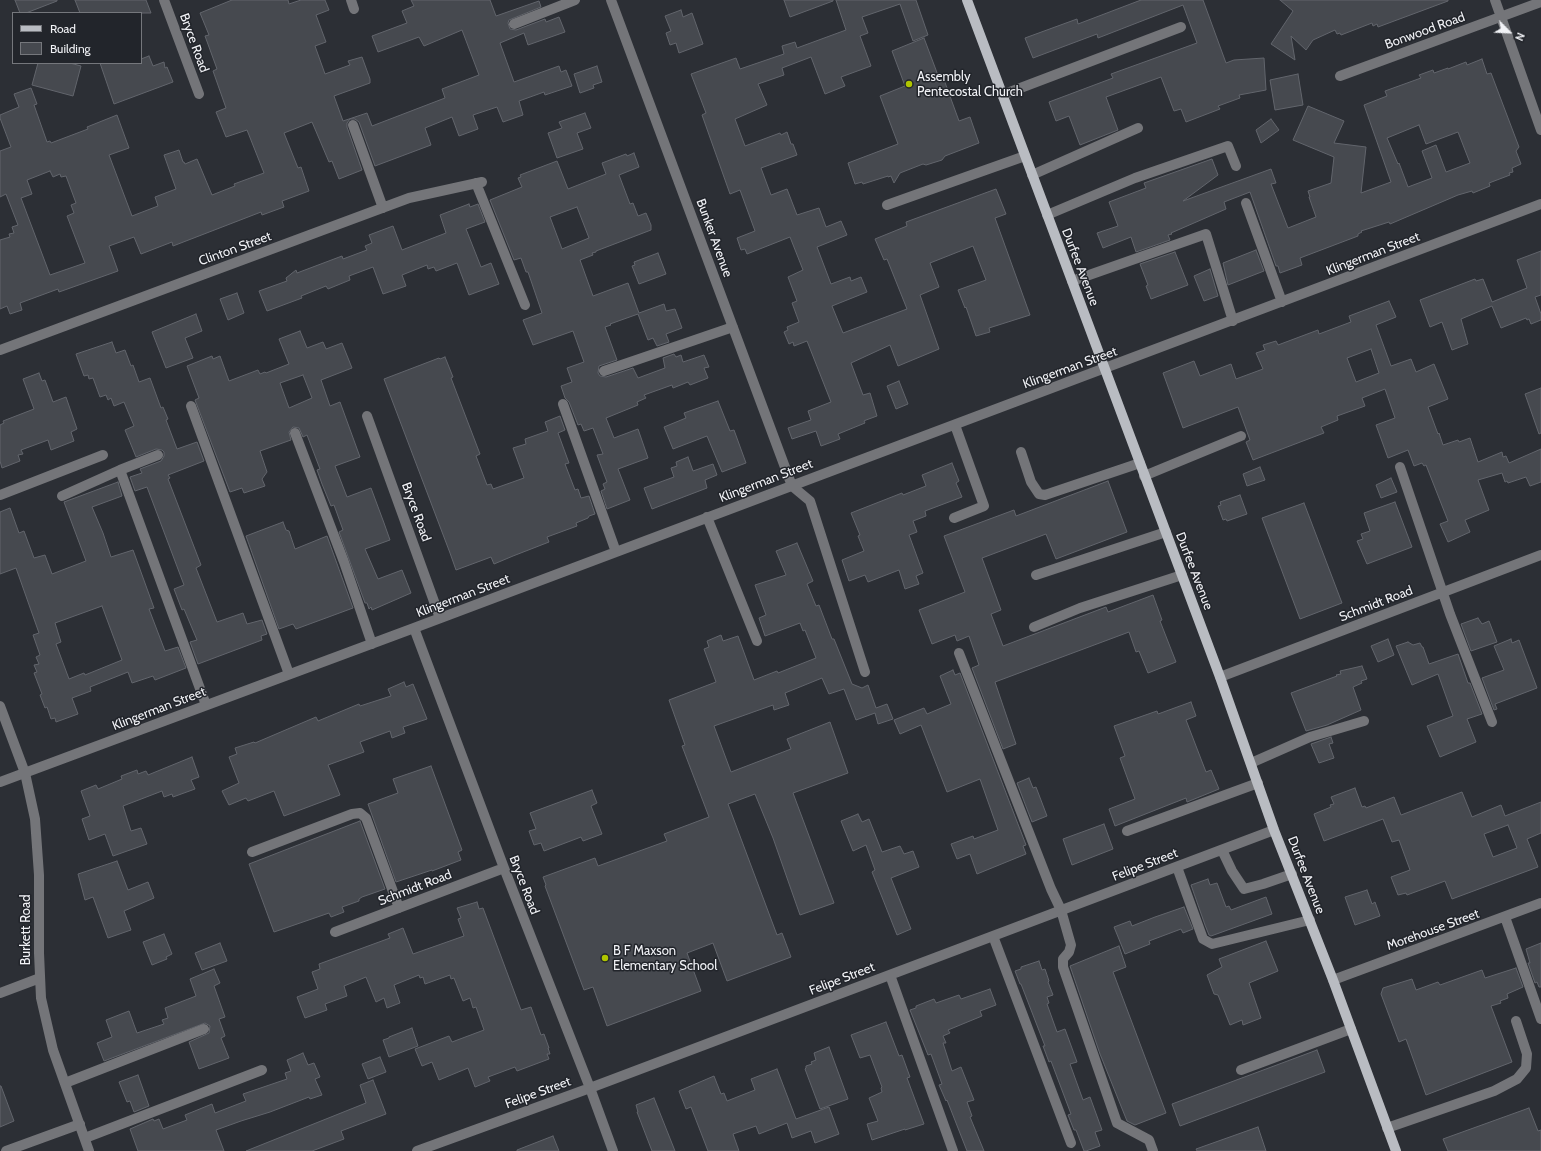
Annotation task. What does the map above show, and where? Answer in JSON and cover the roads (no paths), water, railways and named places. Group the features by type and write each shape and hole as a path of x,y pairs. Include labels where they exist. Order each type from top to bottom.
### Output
{"main road":[{"name":"Durfee Avenue","path":"967,0 1220,677 1274,830 1334,980 1396,1151"}],"street":[{"name":"Bryce Road","path":"164,0 199,94"},
{"path":"514,24 575,0"},
{"name":"Bunker Avenue","path":"611,0 792,486"},
{"path":"1494,0 1541,130"},
{"name":"Bonwood Road","path":"1340,76 1541,2"},
{"path":"1002,95 1181,27"},
{"path":"353,125 383,208"},
{"path":"1032,175 1138,128"},
{"path":"1047,215 1135,178 1228,146 1236,166"},
{"path":"887,205 1025,156"},
{"name":"Clinton Street","path":"0,350 409,198 479,183 525,305"},
{"path":"1246,203 1282,302"},
{"name":"Klingerman Street","path":"0,782 372,644 1541,204"},
{"path":"1072,281 1206,234 1233,321"},
{"path":"604,371 733,327"},
{"path":"563,404 616,552"},
{"path":"191,406 289,674"},
{"name":"Bryce Road","path":"368,416 440,618"},
{"path":"954,518 984,506 955,425"},
{"path":"295,433 344,562 372,644"},
{"path":"1144,476 1241,436"},
{"path":"1021,452 1031,482 1039,494 1045,495 1140,463"},
{"path":"0,495 103,455"},
{"path":"62,496 158,455"},
{"path":"1400,467 1444,592 1450,614 1492,722"},
{"path":"120,470 206,705"},
{"path":"792,486 810,500 865,672"},
{"path":"707,517 757,641"},
{"path":"1036,575 1166,532"},
{"name":"Schmidt Road","path":"1220,677 1541,555"},
{"path":"1034,627 1080,608 1182,575"},
{"name":"Bryce Road","path":"414,628 504,868 613,1151"},
{"path":"959,653 1051,889 1061,910 1071,945 1069,952 1063,960 1063,967 1115,1116 1118,1123 1149,1140 1153,1151"},
{"name":"Burkett Road","path":"0,706 25,773 35,819 39,875 41,998 53,1050 90,1151"},
{"path":"1251,763 1310,737 1364,721"},
{"path":"1127,831 1258,784"},
{"path":"252,852 352,814 360,813 366,818 399,908"},
{"name":"Felipe Street","path":"417,1151 590,1088 1274,830"},
{"path":"1222,850 1232,871 1244,889 1292,874"},
{"path":"1177,867 1203,939 1212,944 1310,920"},
{"name":"Schmidt Road","path":"335,932 504,868"},
{"name":"Morehouse Street","path":"1334,980 1541,903"},
{"path":"1505,917 1541,1019"},
{"path":"993,936 1071,1142"},
{"path":"890,975 952,1151"},
{"path":"0,993 40,978"},
{"path":"1388,1128 1494,1090 1517,1079 1526,1068 1527,1054 1516,1020"},
{"path":"65,1083 204,1029"},
{"path":"1241,1070 1351,1029"},
{"path":"85,1138 262,1070"},
{"path":"6,1151 80,1124"}],"place":[{"name":"Assembly Pentecostal Church","path":"909,84"},
{"name":"B F Maxson Elementary School","path":"605,958"}]}
